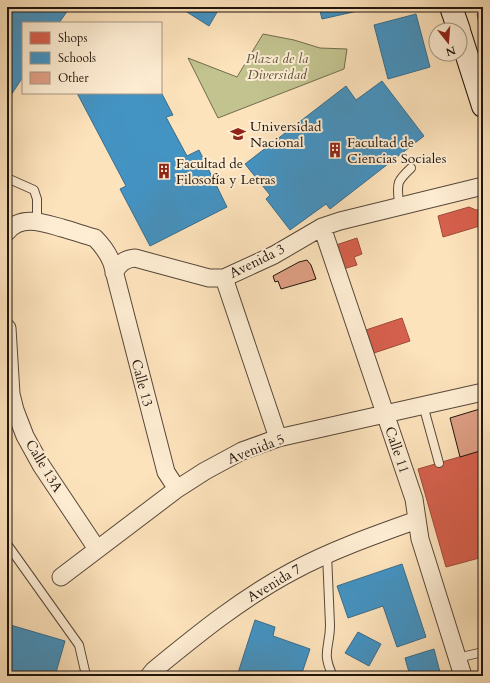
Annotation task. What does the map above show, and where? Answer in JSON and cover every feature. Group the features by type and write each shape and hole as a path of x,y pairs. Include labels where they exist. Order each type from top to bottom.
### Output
{"main road":[{"path":"451,7 456,22"},
{"path":"468,59 483,106"}],"street":[{"name":"Avenida 3","path":"114,273 122,262 135,258 209,278 224,278 274,254 322,227 340,221 483,186"},
{"path":"8,230 21,222 37,221 95,238 102,244 108,253 114,273"},
{"name":"Calle 11","path":"322,227 414,499 420,539 463,676"},
{"name":"Calle 13","path":"114,273 166,472 176,489"},
{"path":"224,278 278,438"},
{"name":"Calle 13A","path":"7,328 11,394 15,410 41,465 97,549"},
{"name":"Avenida 5","path":"61,577 176,489 204,471 242,451 278,438 483,392"},
{"name":"Avenida 7","path":"149,676 224,614 292,571 327,554 417,520"}],"lane":[{"path":"399,206 398,183 401,177 411,168"},
{"path":"7,178 34,190 37,199 37,221"},
{"path":"423,405 439,463"},
{"path":"7,544 79,645 84,676"},
{"path":"327,554 330,628 326,654 333,676"},
{"path":"457,658 483,652"}],"green space":[{"name":"Plaza de la Diversidad","path":"263,34 294,40 320,48 347,49 344,69 218,118 188,58 237,77"}],"building: Shops":[{"path":"483,12 483,38 482,38 477,14"},
{"path":"469,207 476,210 483,209 483,225 443,237 438,216"},
{"path":"357,238 362,254 354,257 357,265 343,269 336,245"},
{"path":"402,318 410,341 374,353 366,330"},
{"path":"483,450 483,557 446,567 418,469"}],"building: Schools":[{"path":"8,7 70,7 60,22 22,22 22,78 7,101"},
{"path":"179,7 220,7 209,26"},
{"path":"262,7 272,7 269,12"},
{"path":"319,7 370,7 371,8 322,19"},
{"path":"416,14 430,67 388,79 374,25"},
{"name":"Facultad de Ciencias Sociales","path":"382,81 424,136 330,209 326,204 290,230 266,199 270,195 245,164 346,86 356,100"},
{"name":"Facultad de Filosofía y Letras","path":"78,94 162,94 173,115 166,117 187,156 199,150 227,207 150,246 120,189 126,186"},
{"path":"402,564 426,637 397,647 383,606 348,618 337,586"},
{"path":"255,620 275,627 273,636 310,649 301,676 237,676"},
{"path":"7,624 65,641 55,676 7,676"},
{"path":"358,632 381,644 369,666 345,653"},
{"path":"434,649 441,676 410,676 405,658"}],"building: Other":[{"path":"307,260 311,265 316,279 281,289 278,281 275,282 273,276 299,262"},
{"path":"483,408 483,450 460,457 450,418"}],"place":[{"name":"Universidad Nacional","path":"238,134"},
{"name":"Facultad de Ciencias Sociales","path":"335,150"},
{"name":"Facultad de Filosofía y Letras","path":"164,171"}]}
